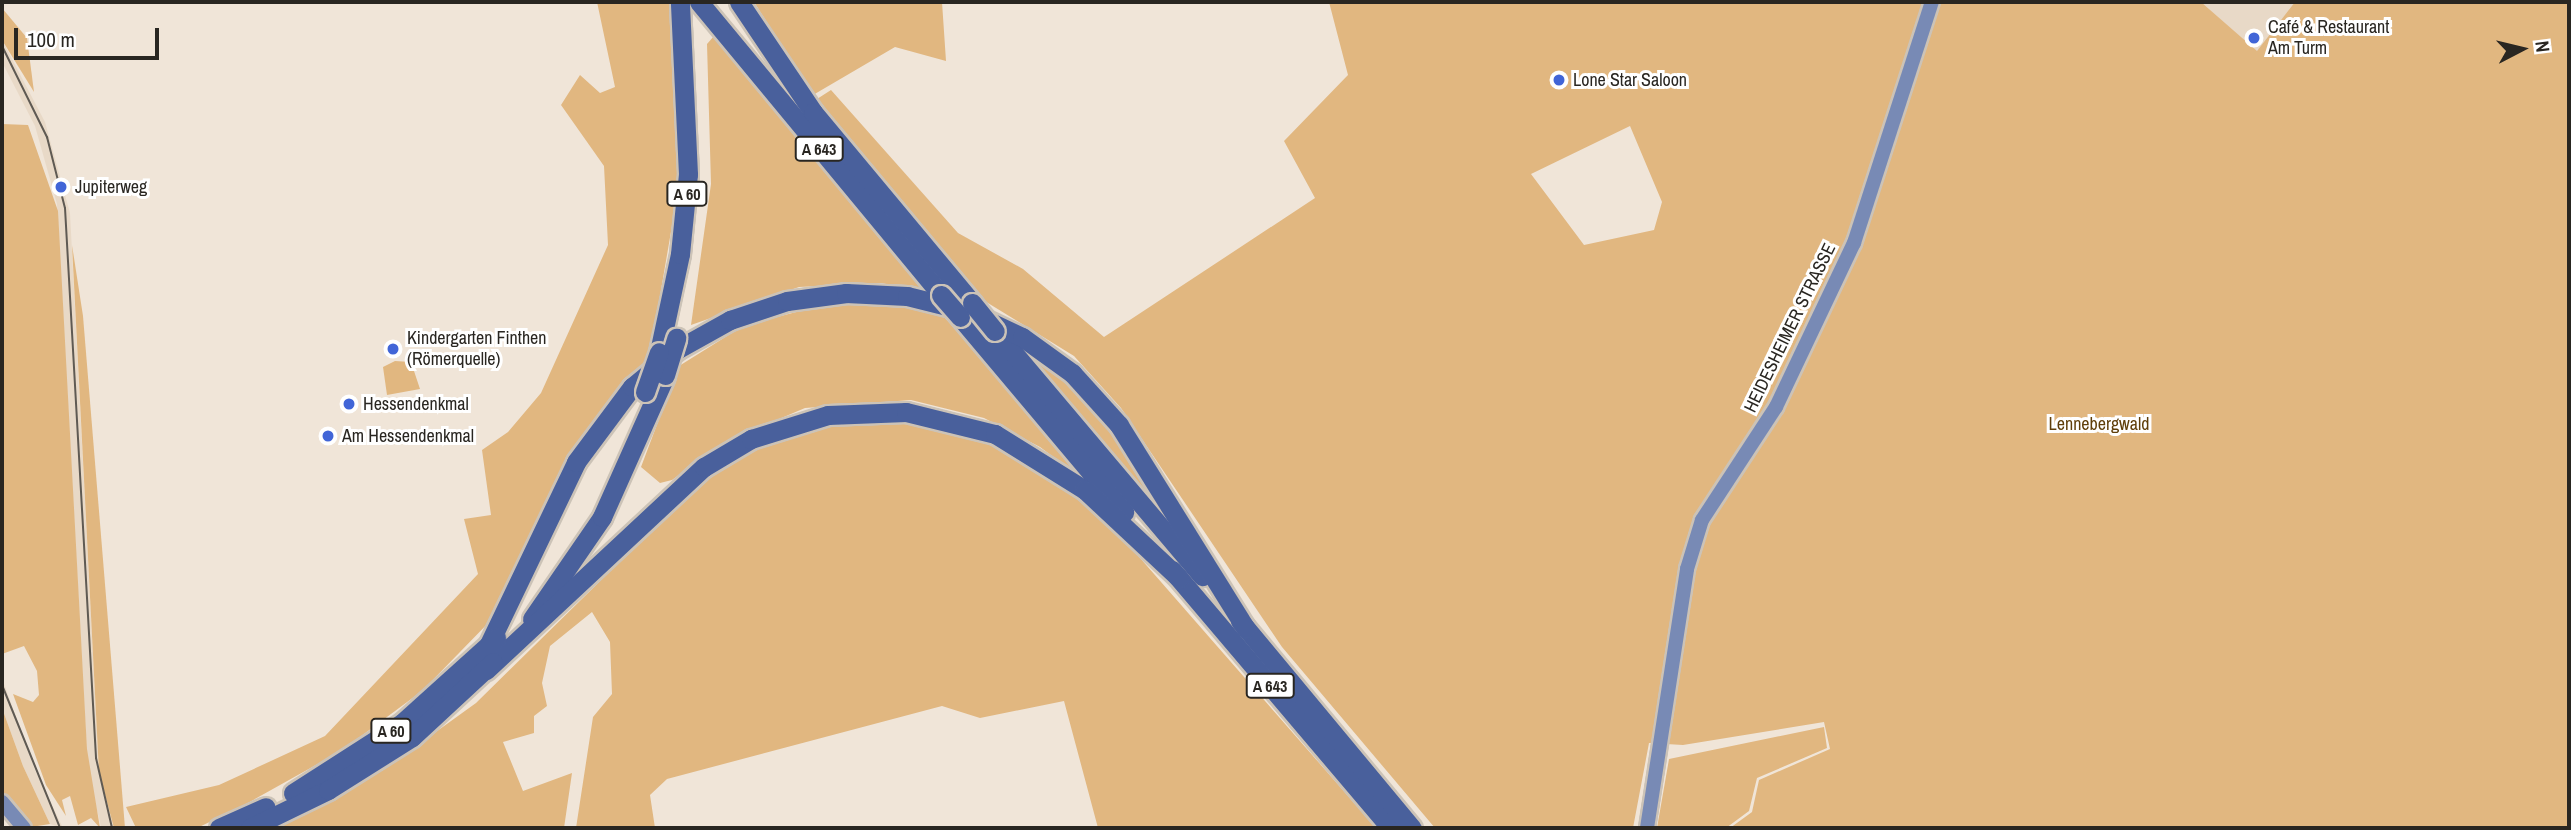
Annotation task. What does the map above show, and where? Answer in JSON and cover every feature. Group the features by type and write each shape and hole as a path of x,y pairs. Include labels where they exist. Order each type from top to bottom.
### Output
{"highway":[{"name":"A 643","path":"739,2 813,112 966,310 1179,578 1391,828"},
{"name":"A 643","path":"691,3 941,295 995,331 1412,828"},
{"name":"A 60","path":"250,828 328,790 412,737 486,670 556,587 595,529 640,442 676,338 701,177 691,3"},
{"name":"A 60","path":"219,828 337,769 429,701 488,646 533,597 590,513 645,392 659,352 680,254 688,174 691,3"},
{"path":"488,646 576,462 632,387 678,349 730,320 787,301 846,293 907,296 967,311 1022,337 1072,373 1119,425 1246,629"},
{"path":"486,670 704,467 777,429 828,415 906,412 995,434 1085,490 1179,578"}],"main road":[{"name":"HEIDESHEIMER STRASSE","path":"1647,828 1687,569 1702,520 1776,407 1854,243 1932,2"},
{"path":"2,802 24,828"}],"shaded area":[{"name":"Café & Restaurant Am Turm","path":"2201,2 2295,2 2257,52"},
{"path":"2,40 45,122 70,213 99,772 114,828 101,827 88,772 57,204 35,126 2,62"},
{"path":"2,678 35,770 63,828 50,824 23,766 2,708"}],"green space":[{"path":"597,2 671,2 679,185 649,360 604,408 497,614 422,691 341,751 239,808 197,828 136,828 126,807 219,785 325,736 478,574 464,519 491,515 482,450 508,432 541,393 608,245 604,166 561,105 580,75 600,93 615,87"},
{"path":"754,2 942,2 946,61 895,47 813,95"},
{"name":"Lennebergwald","path":"1329,2 2201,2 2257,51 2295,2 2569,2 2569,828 1730,828 1752,812 1759,780 1830,749 1824,722 1683,745 1649,743 1633,828 1435,828 1282,647 1121,408 1074,356 983,300 817,99 831,90 958,233 1023,269 1104,337 1315,198 1284,141 1348,75","holes":["1630,126 1662,202 1654,230 1584,245 1531,174"]},
{"path":"2,8 27,38 34,92 2,40"},
{"path":"714,36 927,292 881,283 799,287 691,325 711,184 707,44"},
{"path":"2,124 28,125 58,211 87,749 100,828 91,818 78,825 70,796 62,800 66,816 46,785 13,694 33,702 39,695 37,671 24,646 2,654"},
{"path":"72,245 83,316 125,828 114,828 99,772"},
{"path":"838,301 937,309 1103,494 1040,447 984,418 911,400 805,408 725,442 672,480 660,483 641,467 679,366 743,326"},
{"path":"1024,352 1057,370 1124,444 1204,567"},
{"path":"395,361 411,362 420,389 387,395 383,367"},
{"path":"895,421 949,429 1007,448 1099,511 1376,828 1098,828 1064,701 980,718 942,706 667,779 650,795 655,828 576,828 593,717 612,694 610,642 592,612 550,646 542,683 547,706 534,716 534,733 503,742 523,791 572,773 564,828 275,828 383,770 476,703 697,486 747,451 840,423"},
{"path":"2,708 23,766 50,824 31,827 2,793"},
{"path":"1824,727 1827,748 1757,778 1749,811 1726,828 1657,828 1669,759"}],"tram line":[{"path":"2,46 47,137 65,208 96,758 112,828"},
{"path":"2,685 60,828"}],"place":[{"name":"Café & Restaurant Am Turm","path":"2254,38"},
{"name":"Lone Star Saloon","path":"1559,80"},
{"name":"Jupiterweg","path":"61,187"},
{"name":"Kindergarten Finthen (Römerquelle)","path":"393,349"},
{"name":"Hessendenkmal","path":"349,404"},
{"name":"Am Hessendenkmal","path":"328,436"}]}
